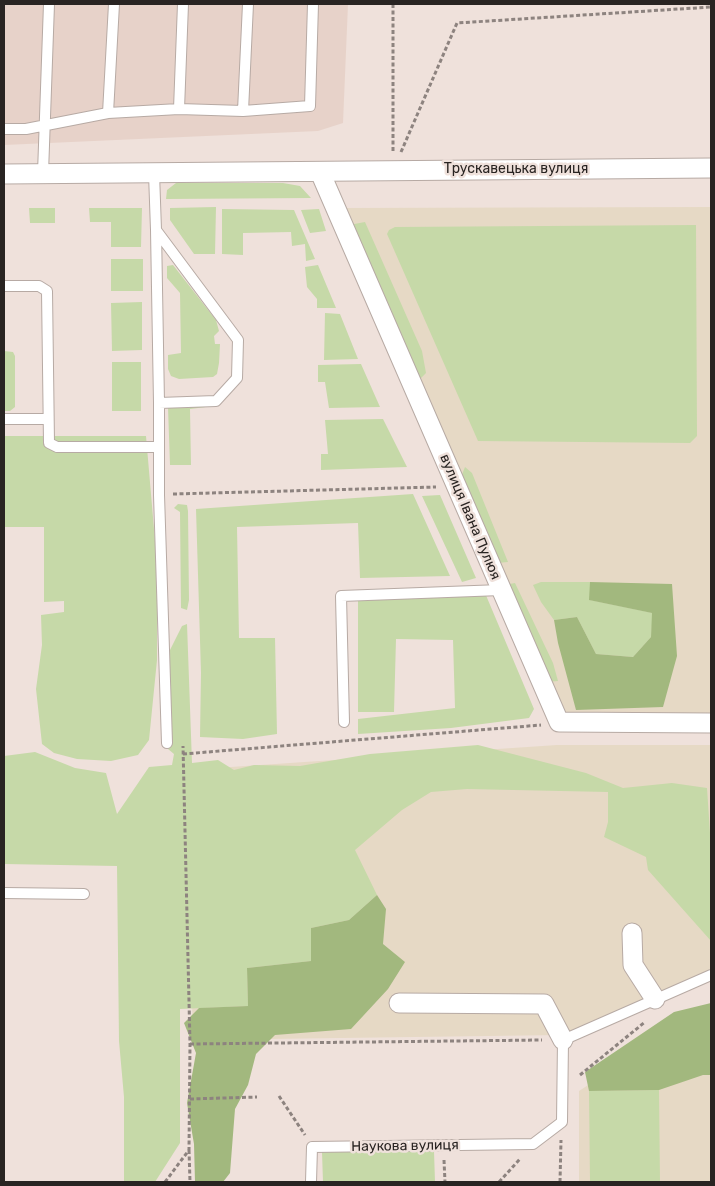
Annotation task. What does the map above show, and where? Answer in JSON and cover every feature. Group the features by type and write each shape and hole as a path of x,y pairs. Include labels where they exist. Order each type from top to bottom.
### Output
{"street":[{"name":"Трускавецька вулиця","path":"4,174 711,168"},
{"name":"вулиця Івана Пулюя","path":"320,172 559,722"},
{"path":"559,722 711,723"},
{"path":"632,933 633,965 653,1008"},
{"path":"399,1004 544,1004 563,1040"}],"lane":[{"path":"43,173 49,4"},
{"path":"108,112 114,4"},
{"path":"179,109 183,4"},
{"path":"243,111 248,4"},
{"path":"4,129 26,129 108,112 179,109 243,111 310,106 313,4"},
{"path":"154,173 166,743"},
{"path":"156,230 238,340 237,378 216,401 159,403"},
{"path":"4,286 39,286 47,291 48,438 53,446 159,447"},
{"path":"4,419 48,419"},
{"path":"344,722 341,596 501,590"},
{"path":"4,893 84,894"},
{"path":"534,1144 562,1122 563,1040 653,1008 711,974"},
{"name":"Наукова вулиця","path":"312,1147 534,1144"},
{"path":"311,1182 312,1147"}],"path":[{"path":"392,4 393,171"},
{"path":"393,171 457,23 711,7"},
{"path":"167,494 446,487"},
{"path":"184,754 559,722"},
{"path":"183,744 190,1044 190,1182"},
{"path":"580,1075 653,1008"},
{"path":"190,1044 563,1040"},
{"path":"278,1096 312,1147"},
{"path":"190,1099 256,1097"},
{"path":"560,1182 562,1122"},
{"path":"499,1182 534,1144"},
{"path":"444,1145 444,1182"},
{"path":"165,1182 189,1150"}],"shaded area":[{"path":"4,4 348,4 343,123 318,131 4,145"},
{"path":"711,207 711,715 570,717 558,709 344,208"},
{"path":"557,745 711,745 711,970 562,1035 193,1040 186,770"},
{"path":"711,1005 711,1182 579,1182 579,1091"}],"green space":[{"path":"176,183 283,183 300,186 311,198 166,199 167,190"},
{"path":"216,207 215,254 194,254 170,220 170,208"},
{"path":"29,208 55,208 55,223 30,223"},
{"path":"89,208 142,208 141,247 111,247 111,222 90,222"},
{"path":"222,209 294,210 315,259 306,261 305,244 292,246 291,232 243,233 243,255 222,254"},
{"path":"319,209 326,231 310,233 301,210"},
{"path":"365,222 422,351 426,373 419,380 349,225"},
{"path":"696,225 697,436 690,443 478,441 387,234 389,230 395,227"},
{"path":"111,259 143,259 143,291 111,291"},
{"path":"173,265 216,320 219,331 214,336 215,344 220,344 219,363 217,374 213,377 179,379 171,376 168,369 168,355 181,353 180,293 167,278 167,266"},
{"path":"318,265 336,308 317,308 317,299 307,287 305,267"},
{"path":"142,302 142,350 112,351 111,303"},
{"path":"325,313 340,314 358,359 324,360"},
{"path":"4,351 13,352 15,356 15,407 10,411 4,411"},
{"path":"112,362 141,362 141,411 112,411"},
{"path":"361,364 380,407 329,408 325,382 318,382 318,365"},
{"path":"205,401 206,407 190,409 191,465 170,465 168,407"},
{"path":"383,419 407,467 321,470 321,454 328,454 325,420"},
{"path":"4,436 146,436 157,564 157,660 149,740 138,755 111,761 77,759 54,753 42,744 36,689 42,645 41,615 64,612 64,601 44,602 44,527 4,527"},
{"path":"465,467 472,473 508,562 497,563 461,477"},
{"path":"413,494 450,576 360,578 358,523 237,527 239,638 275,638 277,734 243,739 200,737 201,673 196,509"},
{"path":"440,495 476,578 462,582 422,496"},
{"path":"178,504 187,505 188,511 189,600 187,610 181,608 180,512 174,508"},
{"path":"541,582 590,582 590,600 653,613 651,637 633,657 596,654 577,617 554,620 541,602 533,585"},
{"path":"590,582 672,584 677,656 663,707 576,710 558,643 554,620 577,617 596,654 633,657 651,637 652,613 589,600"},
{"path":"515,583 553,663 558,681 547,682 504,585"},
{"path":"485,593 534,709 529,718 451,728 358,734 358,719 455,708 453,640 396,639 394,712 358,712 358,597"},
{"path":"187,624 192,763 218,760 234,770 254,765 300,766 370,754 478,745 586,773 623,788 672,783 707,788 711,848 711,941 648,870 646,857 604,837 608,822 608,792 467,789 431,792 402,810 355,850 377,895 349,920 311,928 311,961 247,968 248,1006 180,1009 180,1143 155,1182 124,1182 124,1097 119,1041 117,866 4,864 4,756 35,752 75,768 106,773 117,814 149,767 172,765 174,754 168,749 168,654 182,626"},
{"path":"377,895 386,909 383,944 405,962 388,989 351,1029 275,1035 256,1054 248,1085 235,1109 230,1173 223,1182 195,1182 194,1144 187,1103 196,1053 184,1023 199,1008 248,1006 247,968 311,961 311,928 349,920"},
{"path":"711,1003 711,1075 703,1075 659,1090 589,1091 585,1072 674,1012"},
{"path":"659,1090 660,1182 590,1182 589,1091"},
{"path":"434,1151 435,1182 323,1182 322,1152"}]}
